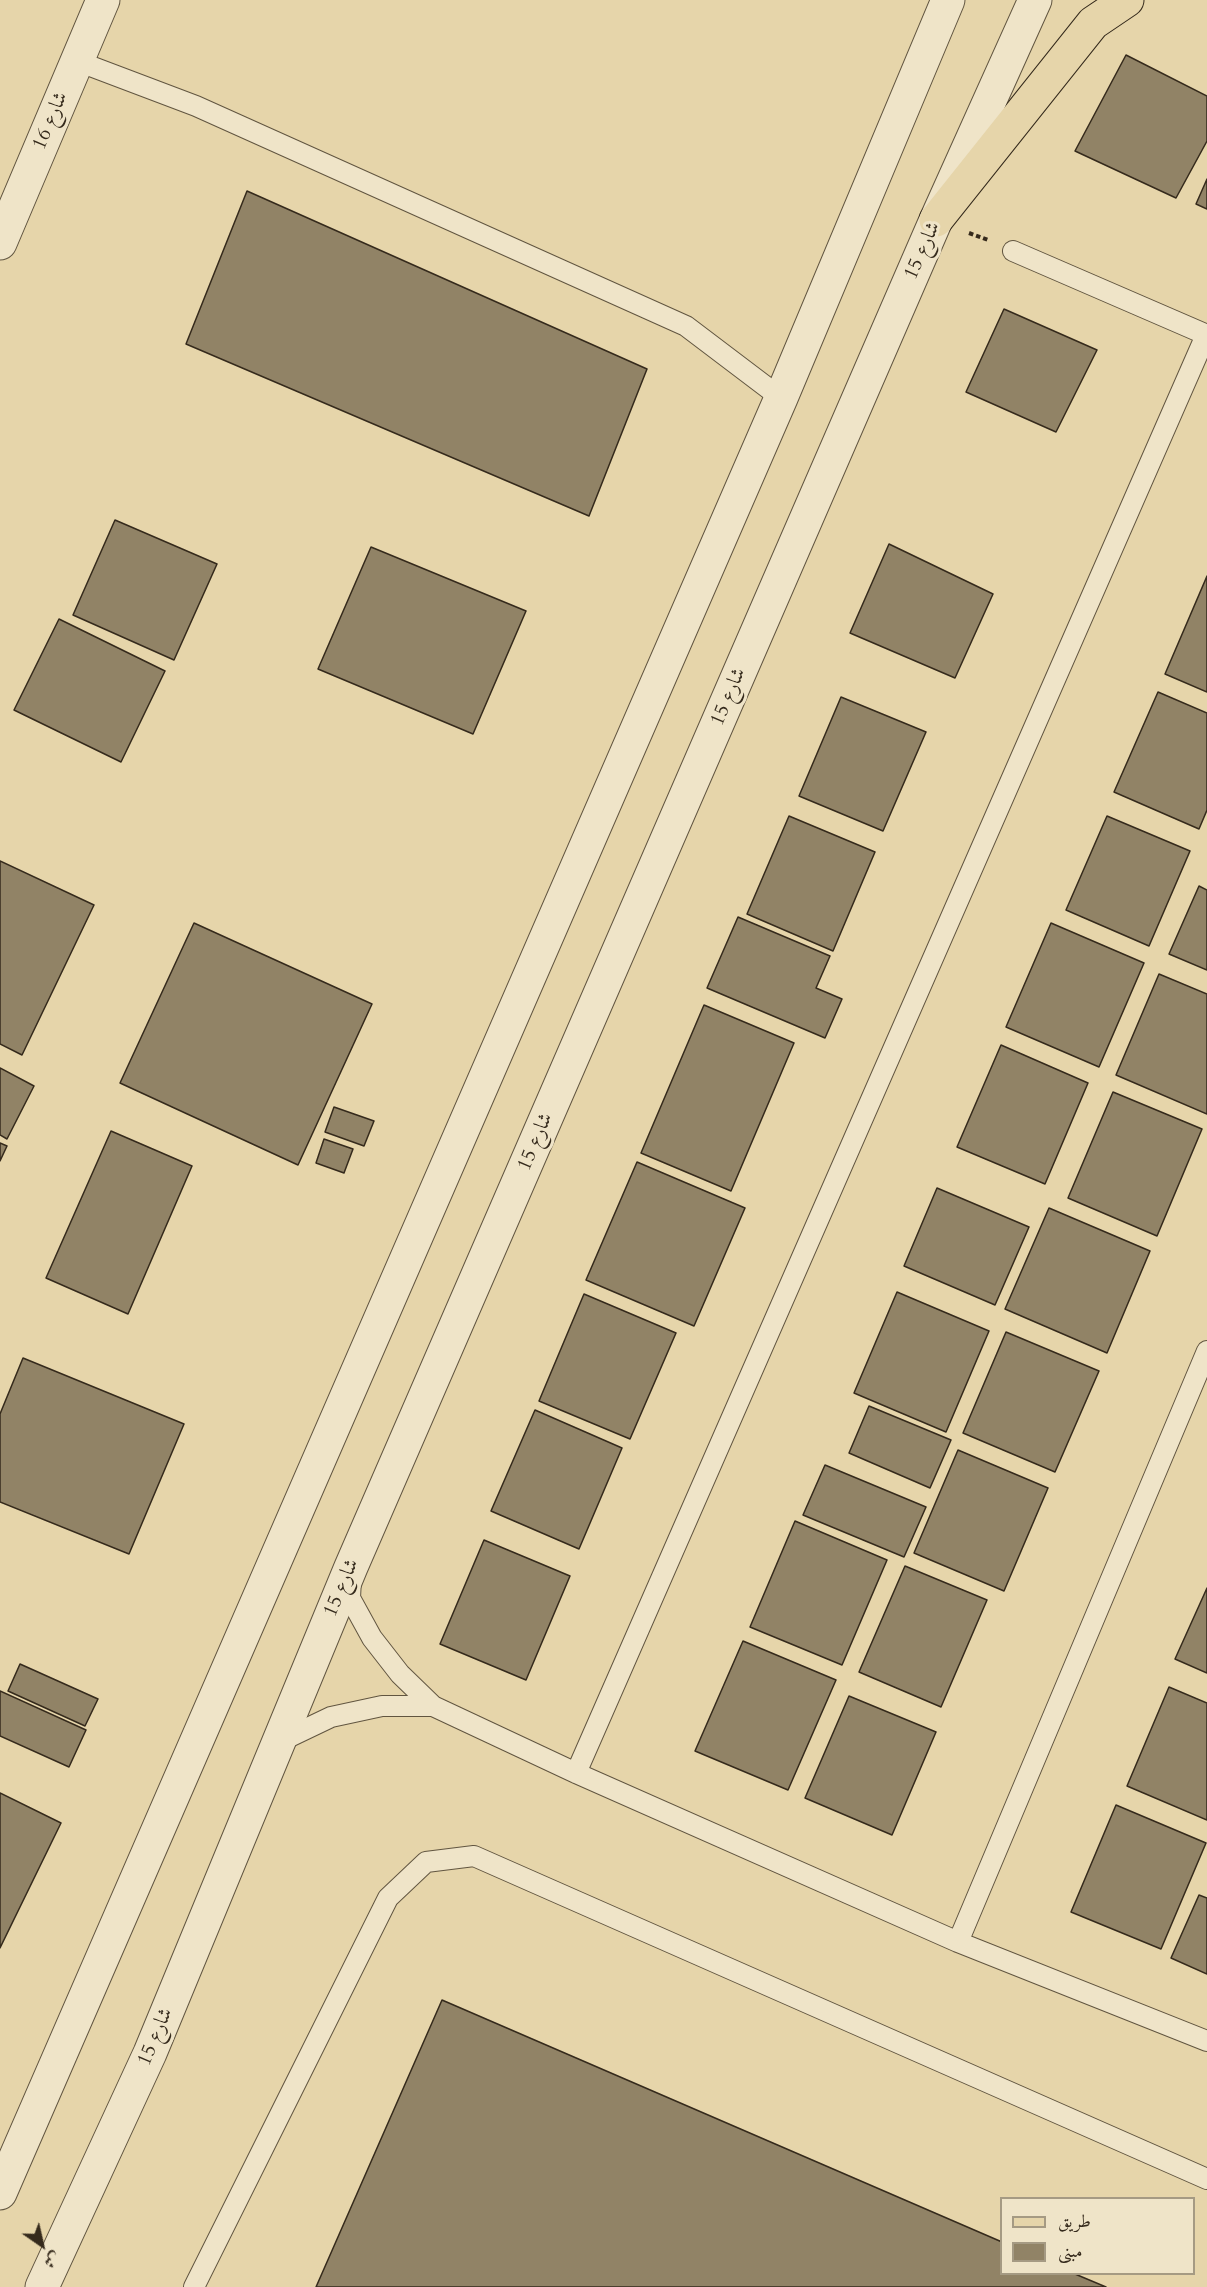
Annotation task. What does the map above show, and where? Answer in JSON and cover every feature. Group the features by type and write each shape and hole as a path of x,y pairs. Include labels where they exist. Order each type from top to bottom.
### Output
{"main road":[{"path":"936,220 1094,23 1127,0"}],"street":[{"name":"شارع 16","path":"0,243 103,0"},
{"path":"0,2193 781,398 948,0"},
{"name":"شارع 15","path":"42,2287 150,2053 351,1567 936,220 1035,0"}],"lane":[{"path":"77,61 196,106 686,326 781,398"},
{"path":"576,1773 1207,335 1013,250"},
{"path":"958,1942 1207,1351"},
{"path":"351,1567 350,1598 372,1638 400,1674 433,1706 576,1773 958,1942 1207,2042"},
{"path":"150,2053 285,1739 331,1717 351,1712 382,1706 433,1706"},
{"path":"194,2287 388,1898 426,1862 474,1856 1207,2179"}],"path":[{"path":"936,220 1013,250"}],"building":[{"path":"1126,55 1207,96 1207,141 1176,198 1075,151"},
{"path":"1207,179 1207,209 1196,204"},
{"path":"247,191 647,369 589,516 186,344"},
{"path":"1004,309 1097,350 1056,432 966,392"},
{"path":"115,520 217,564 174,660 73,615"},
{"path":"889,544 993,594 955,678 850,633"},
{"path":"371,547 526,611 473,734 318,669"},
{"path":"1207,576 1207,692 1165,674"},
{"path":"59,619 165,671 121,762 14,710"},
{"path":"1158,692 1207,713 1207,810 1199,829 1114,792"},
{"path":"841,697 926,732 883,831 799,796"},
{"path":"789,816 875,852 833,951 747,914"},
{"path":"1107,816 1190,851 1149,946 1066,910"},
{"path":"0,861 94,905 22,1055 0,1044"},
{"path":"1199,886 1207,890 1207,970 1169,954"},
{"path":"738,917 830,956 816,988 842,999 825,1038 707,988"},
{"path":"194,923 372,1004 298,1165 120,1083"},
{"path":"1051,923 1144,963 1099,1067 1006,1027"},
{"path":"1159,974 1207,994 1207,1114 1116,1075"},
{"path":"704,1005 794,1043 731,1191 641,1153"},
{"path":"1001,1045 1088,1083 1045,1184 957,1147"},
{"path":"0,1068 34,1086 7,1139 0,1135"},
{"path":"1113,1092 1202,1129 1157,1236 1068,1198"},
{"path":"334,1107 374,1121 364,1146 325,1132"},
{"path":"111,1131 192,1166 128,1314 46,1278"},
{"path":"324,1139 353,1149 344,1173 316,1163"},
{"path":"0,1143 7,1146 0,1161"},
{"path":"637,1162 745,1208 694,1326 586,1280"},
{"path":"937,1188 1029,1227 995,1305 904,1266"},
{"path":"1049,1208 1150,1251 1107,1353 1005,1309"},
{"path":"897,1292 989,1331 946,1432 854,1393"},
{"path":"584,1294 676,1333 630,1439 539,1401"},
{"path":"1006,1332 1099,1371 1055,1472 963,1433"},
{"path":"23,1358 184,1424 129,1554 0,1502 0,1414"},
{"path":"869,1406 951,1440 930,1488 849,1453"},
{"path":"535,1410 622,1448 579,1549 491,1511"},
{"path":"958,1450 1048,1488 1004,1591 914,1553"},
{"path":"825,1465 926,1507 904,1557 803,1515"},
{"path":"795,1521 887,1560 842,1665 750,1627"},
{"path":"484,1540 570,1576 526,1680 440,1644"},
{"path":"905,1566 987,1600 941,1707 859,1672"},
{"path":"1207,1588 1207,1673 1175,1659"},
{"path":"743,1641 836,1680 788,1790 695,1751"},
{"path":"20,1664 98,1699 85,1726 8,1691"},
{"path":"1169,1687 1207,1703 1207,1820 1127,1786"},
{"path":"0,1691 86,1730 69,1767 0,1736"},
{"path":"849,1696 936,1732 892,1835 805,1798"},
{"path":"0,1793 61,1823 0,1948"},
{"path":"1116,1805 1206,1843 1161,1949 1071,1912"},
{"path":"1199,1895 1207,1898 1207,1974 1171,1958"},
{"path":"442,2000 1000,2241 1000,2275 1077,2275 1106,2287 316,2287"}]}
